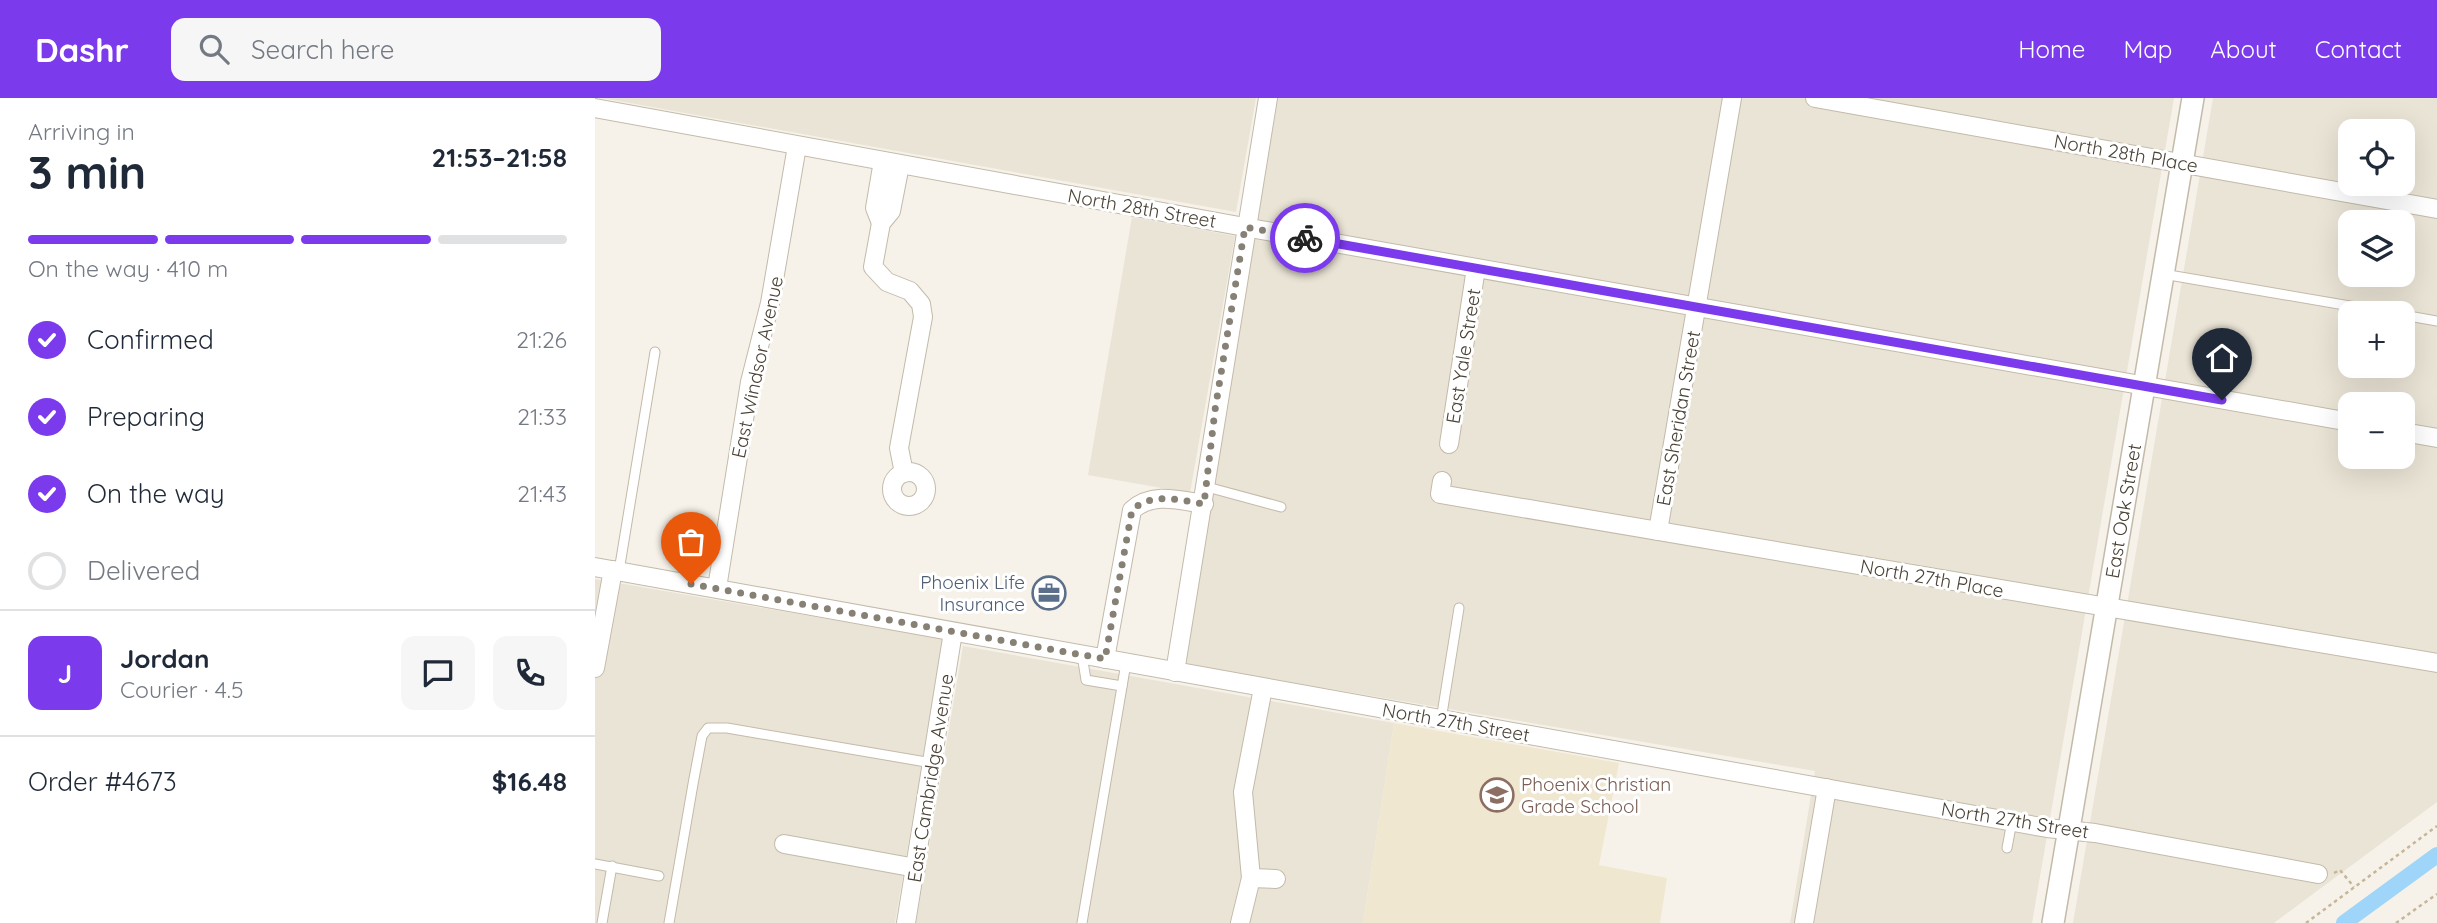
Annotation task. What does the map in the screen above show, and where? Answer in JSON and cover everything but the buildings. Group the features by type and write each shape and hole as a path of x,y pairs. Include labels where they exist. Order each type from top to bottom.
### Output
{"street":[{"path":"1175,672 1206,495 1215,410 1268,98"},
{"name":"East Sheridan Street","path":"1658,531 1732,98"},
{"name":"North 28th Place","path":"1815,98 2437,209"},
{"name":"East Oak Street","path":"2053,923 2193,98"},
{"name":"North 28th Street","path":"595,108 1696,308 2338,420"},
{"name":"East Windsor Avenue","path":"717,588 750,382 770,303 797,146"},
{"path":"892,163 875,208 881,223 873,267 887,282 910,291 921,303 923,317 899,448 904,473"},
{"name":"East Yale Street","path":"1449,444 1476,268"},
{"path":"2415,434 2437,438"},
{"name":"North 27th Place","path":"1442,481 1440,494 2437,663"},
{"path":"1105,659 1132,510 1144,500 1206,495"},
{"name":"North 27th Street","path":"595,567 1441,720 2318,874"},
{"path":"595,668 616,571"},
{"name":"East Cambridge Avenue","path":"907,923 953,632"},
{"path":"1240,923 1251,878 1243,792 1263,688"},
{"path":"1804,923 1827,788"},
{"path":"784,844 916,867"},
{"path":"1251,878 1276,879"}],"lane":[{"path":"2164,274 2338,304"},
{"path":"2415,317 2437,321"},
{"path":"616,571 655,352"},
{"path":"1206,495 1281,507"},
{"path":"1441,720 1459,608"},
{"path":"1082,655 1082,669 1086,680 1122,686"},
{"path":"1082,923 1126,663"},
{"path":"669,923 702,736 708,728 727,728 932,763"},
{"path":"2007,848 2012,821"},
{"path":"595,864 659,876"},
{"path":"602,923 612,866"}],"path":[{"path":"2306,923 2437,826"},
{"path":"2346,877 2354,887"},
{"path":"2396,923 2437,894"}],"shaded area":[{"path":"602,98 1256,98 1236,212"},
{"path":"1278,98 2174,98 2032,923 1790,923 1815,771 1183,664"},
{"path":"2213,98 2437,98 2437,802 2274,923 2073,923"},
{"path":"1132,217 1235,236 1190,493 1088,475"},
{"path":"595,579 943,639 895,923 595,923"},
{"path":"963,646 1394,723 1363,923 916,923"},
{"name":"Phoenix Christian Grade School","path":"1394,723 1619,763 1599,865 1667,878 1660,923 1363,923"}],"waterway":[{"path":"2344,923 2437,855"}],"way so far":[{"path":"691,584 1105,659 1132,510 1144,500 1164,498 1204,504 1215,410 1245,227 1305,238"}],"place":[{"name":"Phoenix Life Insurance","path":"1049,593"},
{"name":"Phoenix Christian Grade School","path":"1497,795"}],"route":[{"path":"1305,238 2222,400"}]}
